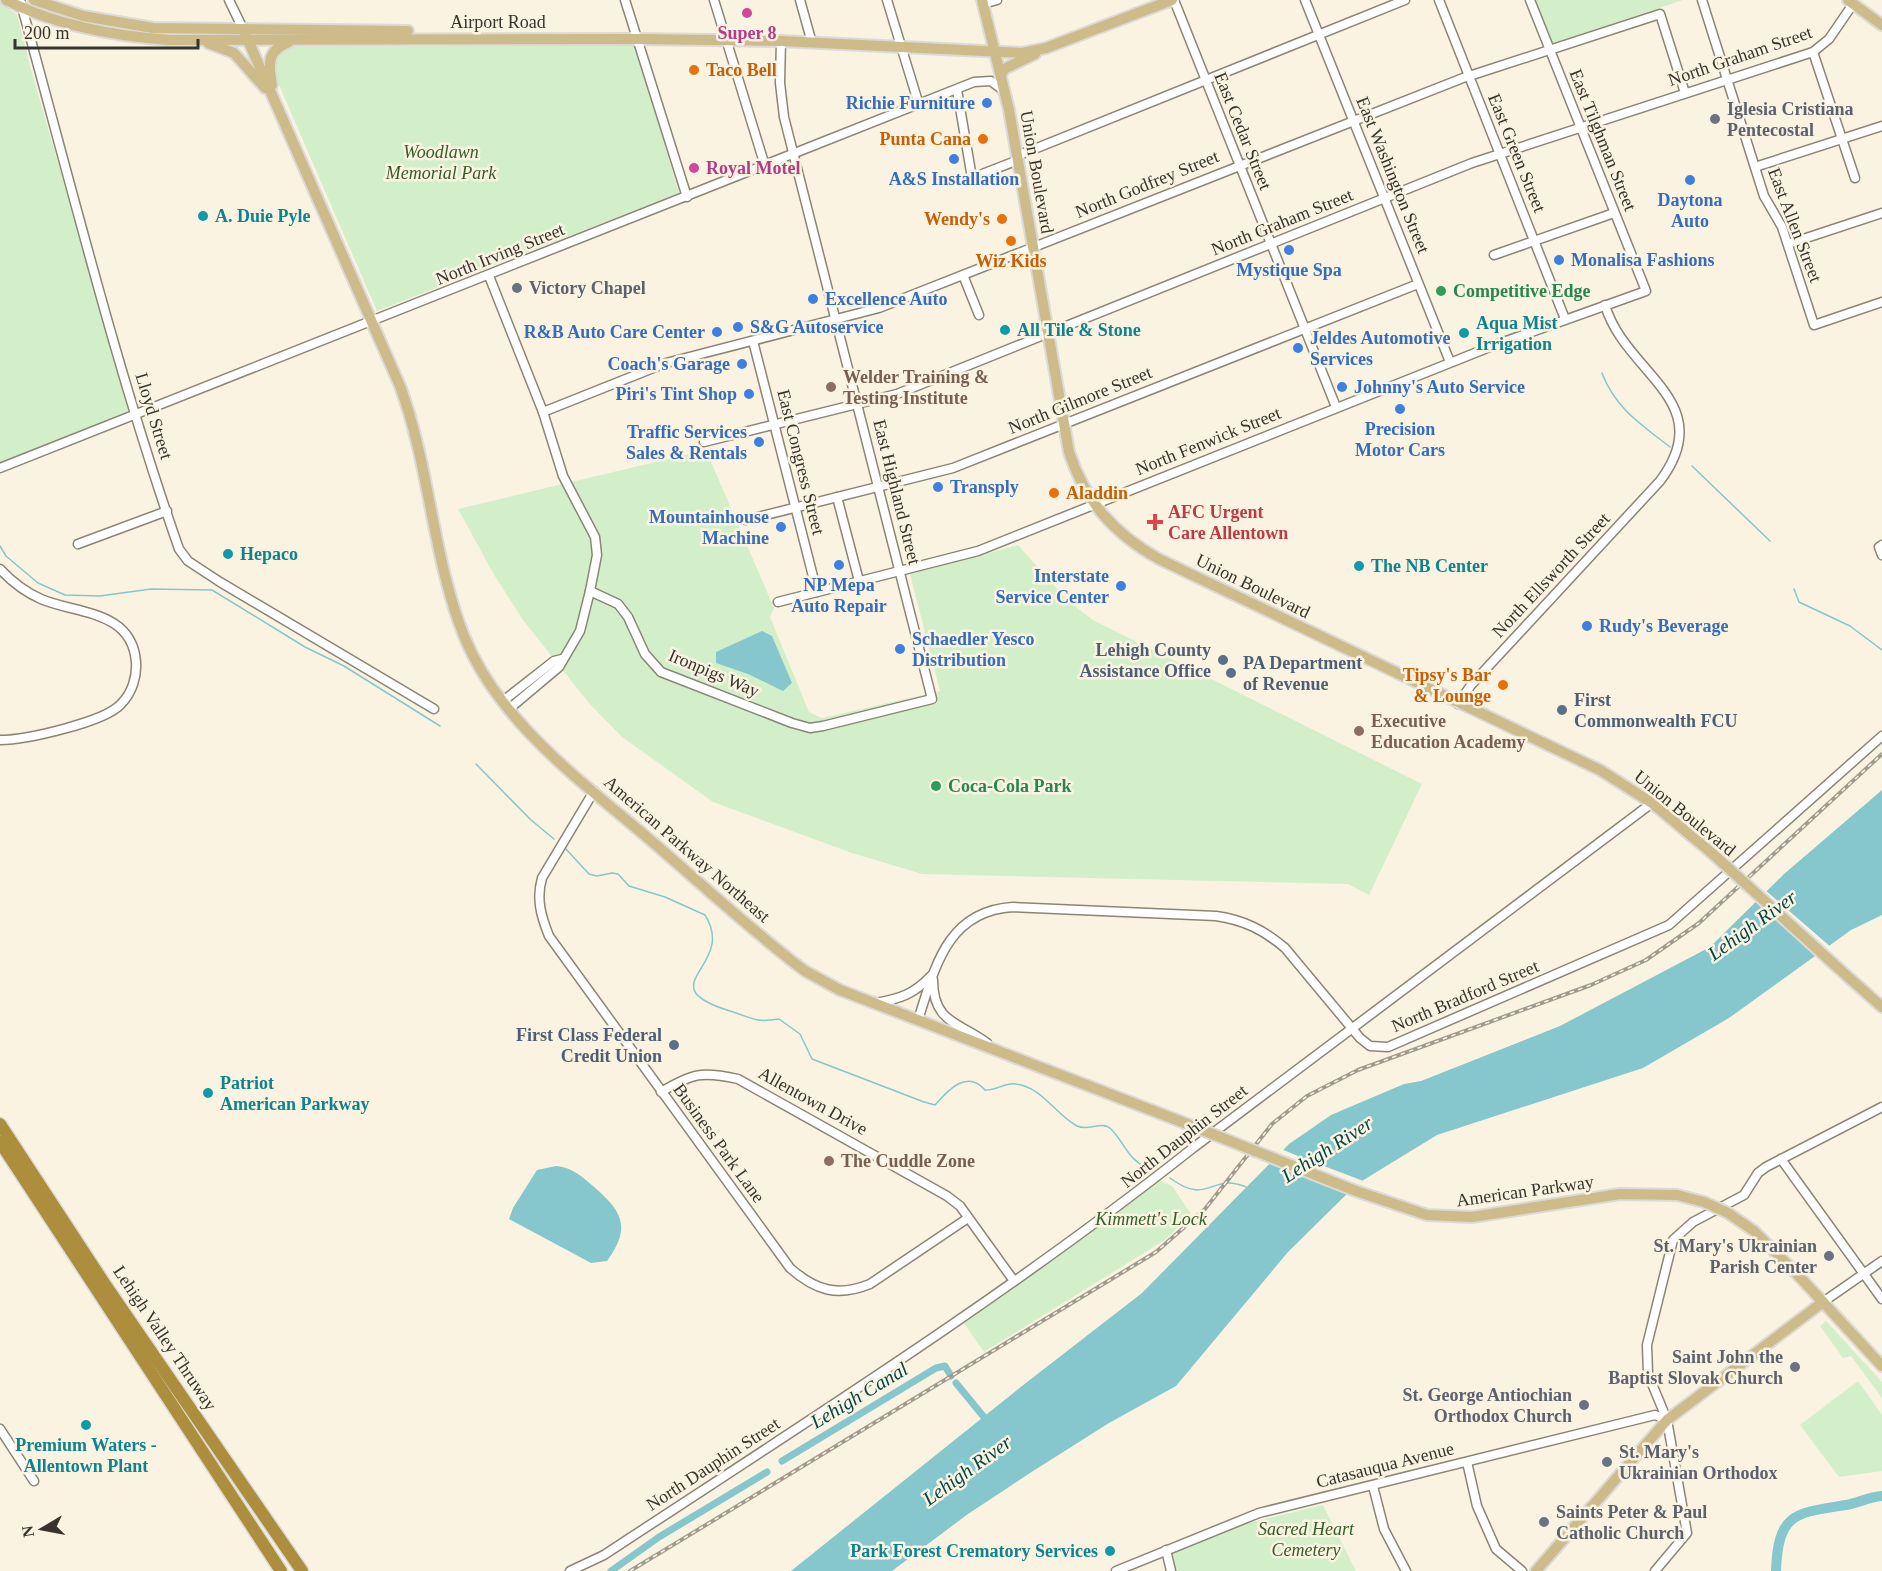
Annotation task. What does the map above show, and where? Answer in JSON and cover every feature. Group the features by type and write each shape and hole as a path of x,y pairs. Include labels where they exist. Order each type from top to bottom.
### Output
{"highway":[{"name":"Lehigh Valley Thruway","path":"0,1124 106,1286 302,1571"},
{"name":"Lehigh Valley Thruway","path":"0,1142 281,1571"}],"main road":[{"name":"Airport Road","path":"6,0 103,33 132,38 197,40 245,34 637,36 812,40 995,49"},
{"name":"Airport Road","path":"34,0 83,16 129,25 294,39 637,36"},
{"path":"1001,75 1004,69 1047,48 1173,0"},
{"name":"Union Boulevard","path":"982,2 1006,96 1074,468 1093,504 1116,530 1140,548 1458,704 1569,754 1618,780 1652,803 1714,855 1882,1007"},
{"path":"1851,2 1882,25"},
{"path":"245,34 274,100"},
{"name":"Airport Road","path":"725,38 812,40"},
{"path":"274,100 270,58 278,46 294,39"},
{"path":"197,40 234,53 274,100"},
{"path":"995,49 1047,48"},
{"name":"American Parkway Northeast","path":"274,100 400,386 412,422 455,612 475,659 506,705 536,740 805,971 840,990 1177,1120"},
{"name":"American Parkway","path":"1177,1120 1366,1194 1427,1215 1472,1217 1620,1194 1677,1195 1704,1202 1728,1213 1754,1231 1824,1302"},
{"path":"1536,1571 1667,1420 1824,1302 1882,1366"}],"street":[{"path":"229,0 245,34"},
{"path":"626,0 687,197"},
{"path":"714,0 765,166"},
{"path":"800,0 812,40"},
{"path":"887,0 919,105"},
{"path":"982,2 997,0"},
{"name":"East Cedar Street","path":"1173,0 1336,407"},
{"name":"East Washington Street","path":"1305,0 1450,362"},
{"path":"957,90 972,178 1406,0"},
{"name":"East Green Street","path":"1438,0 1565,319"},
{"name":"East Tilghman Street","path":"1530,0 1646,291"},
{"name":"East Allen Street","path":"1701,0 1765,197 1779,220 1814,325 1882,302"},
{"name":"North Graham Street","path":"704,442 897,394 1500,153 1813,52 1829,39 1851,2"},
{"name":"Lloyd Street","path":"21,4 49,115 135,415 179,549 188,561 434,709"},
{"name":"North Godfrey Street","path":"543,412 666,363 879,308 1469,76 1660,14 1685,93"},
{"name":"East Highland Street","path":"781,41 782,102 932,699"},
{"path":"1813,52 1855,178"},
{"name":"North Irving Street","path":"0,468 372,323 974,82 991,81 1001,86 1006,96"},
{"path":"1755,167 1882,126"},
{"path":"1494,255 1534,239 1614,213"},
{"path":"1788,244 1882,213"},
{"path":"963,275 979,315"},
{"path":"489,276 543,412 563,476 595,537 597,555 591,591 580,631 562,658 554,661 506,705"},
{"name":"North Gilmore Street","path":"746,520 953,468 1418,284"},
{"name":"North Fenwick Street","path":"778,602 978,550 1450,362 1646,291"},
{"name":"North Ellsworth Street","path":"1458,704 1472,685 1669,469 1677,454 1680,442 1676,414 1666,391 1618,335 1605,305"},
{"name":"East Congress Street","path":"753,341 817,592"},
{"path":"837,497 859,581"},
{"path":"78,544 167,511"},
{"path":"0,569 16,584 38,597 111,620 129,640 136,664 131,690 122,704 110,714 61,728 0,740"},
{"name":"Ironpigs Way","path":"591,591 618,604 628,616 645,654 661,672 792,723 810,728 823,726 932,699"},
{"name":"North Bradford Street","path":"918,1020 942,952 958,930 975,917 999,909 1055,908 1216,916 1247,923 1285,948 1352,1028 1370,1046 1388,1047 1669,925 1882,736"},
{"name":"Business Park Lane","path":"594,791 542,878 539,889 540,913 549,936 790,1268 807,1284 828,1290 853,1291 870,1284 968,1218"},
{"name":"North Dauphin Street","path":"570,1571 604,1555 925,1345 1123,1204 1352,1028 1652,803"},
{"path":"875,1003 904,998 920,988 933,974"},
{"path":"933,974 935,998 941,1012 952,1023 998,1052"},
{"name":"Allentown Drive","path":"662,1092 686,1077 712,1073 738,1079 947,1196 968,1218"},
{"path":"1655,1571 1687,1533 1667,1420 1648,1374 1646,1354 1669,1248 1679,1233 1693,1222 1744,1195 1758,1173 1882,1107"},
{"path":"1781,1159 1882,1299"},
{"path":"968,1218 1014,1281"},
{"path":"1824,1302 1882,1261"},
{"name":"Catasauqua Avenue","path":"1116,1571 1259,1513 1655,1415 1667,1420"},
{"path":"0,1429 34,1481"},
{"path":"1467,1462 1477,1506 1496,1549 1522,1571"},
{"path":"1373,1486 1384,1529 1406,1571"},
{"path":"1167,1550 1171,1571"}],"green space":[{"path":"1534,0 1683,0 1552,44"},
{"path":"0,3 17,15 129,407 125,416 0,465"},
{"name":"Woodlawn Memorial Park","path":"635,45 679,193 377,311 279,85 273,67 277,51 288,47"},
{"name":"Coca-Cola Park","path":"706,450 774,608 770,617 809,712 822,718 940,691 910,574 1018,545 1068,601 1093,620 1422,784 1369,895 1348,884 922,874 852,853 713,802 622,737 588,702 523,620 493,573 458,509"},
{"name":"Kimmett's Lock","path":"1159,1180 1172,1186 1191,1214 1165,1240 984,1352 963,1322"},
{"path":"1826,1321 1882,1382 1882,1398 1851,1356 1843,1358 1820,1326"},
{"path":"1858,1381 1882,1415 1882,1471 1839,1477 1800,1425"},
{"name":"Sacred Heart Cemetery","path":"1323,1505 1356,1571 1176,1571 1172,1554 1235,1526"}],"water":[{"path":"762,631 772,636 792,683 783,691 748,674 716,663 716,652"},
{"name":"Lehigh River","path":"1882,790 1882,915 1851,930 1729,1018 1643,1068 1437,1135 1357,1184 1288,1252 1176,1386 1109,1423 1030,1473 968,1514 892,1571 791,1571 1142,1293 1289,1144 1331,1115 1404,1084 1421,1081 1560,1026 1710,947 1784,874"},
{"path":"556,1166 572,1170 580,1176 603,1195 617,1212 621,1229 615,1249 607,1261 591,1263 509,1219 513,1208 537,1170"}],"pier":[{"path":"1764,889 1832,948 1818,958 1753,900"},
{"path":"1281,1149 1366,1182 1351,1194 1268,1162"}],"waterway":[{"path":"1602,373 1614,396 1630,415 1670,447"},
{"path":"1692,466 1770,541"},
{"path":"0,546 6,556 38,583 65,595 100,596 151,589 212,590 305,647 344,666 440,726"},
{"path":"1794,589 1799,602 1850,626 1882,650"},
{"path":"476,764 531,820 554,839"},
{"path":"565,848 589,874 597,876 618,874 629,886 665,897 705,915 712,933 711,948 694,983 695,992 706,1002 754,1019 779,1019 800,1034 812,1059 935,1105 952,1088 965,1082 971,1081 985,1090 1012,1084 1025,1086 1041,1095 1077,1126 1086,1128 1103,1126 1111,1129 1130,1155 1145,1167"},
{"path":"1170,1178 1193,1190 1202,1190 1224,1183 1246,1187"},
{"name":"Lehigh Canal","path":"782,1461 936,1368 945,1366 951,1376"},
{"name":"Lehigh Canal","path":"956,1383 988,1422"},
{"name":"Lehigh Canal","path":"611,1571 659,1537 767,1472"},
{"path":"1776,1571 1781,1537 1786,1526 1793,1519 1814,1510 1882,1496"}],"railway":[{"path":"630,1571 1156,1252 1205,1209 1272,1124 1307,1096 1358,1070 1591,985 1646,960 1699,923 1882,754"}],"place":[{"name":"Super 8","path":"747,13"},
{"name":"Taco Bell","path":"694,70"},
{"name":"Richie Furniture","path":"987,103"},
{"name":"Iglesia Cristiana Pentecostal","path":"1715,119"},
{"name":"Punta Cana","path":"983,139"},
{"name":"A&S Installation","path":"954,159"},
{"name":"Royal Motel","path":"694,168"},
{"name":"Daytona Auto","path":"1690,180"},
{"name":"A. Duie Pyle","path":"203,216"},
{"name":"Wendy's","path":"1002,219"},
{"name":"Wiz Kids","path":"1011,241"},
{"name":"Mystique Spa","path":"1289,250"},
{"name":"Monalisa Fashions","path":"1559,260"},
{"name":"Victory Chapel","path":"517,288"},
{"name":"Competitive Edge","path":"1441,291"},
{"name":"Excellence Auto","path":"813,299"},
{"name":"S&G Autoservice","path":"738,327"},
{"name":"All Tile & Stone","path":"1005,330"},
{"name":"R&B Auto Care Center","path":"717,332"},
{"name":"Aqua Mist Irrigation","path":"1464,333"},
{"name":"Jeldes Automotive Services","path":"1298,348"},
{"name":"Coach's Garage","path":"742,364"},
{"name":"Welder Training & Testing Institute","path":"831,387"},
{"name":"Johnny's Auto Service","path":"1342,387"},
{"name":"Piri's Tint Shop","path":"749,394"},
{"name":"Precision Motor Cars","path":"1400,409"},
{"name":"Traffic Services Sales & Rentals","path":"759,442"},
{"name":"Transply","path":"938,487"},
{"name":"Aladdin","path":"1054,493"},
{"name":"AFC Urgent Care Allentown","path":"1155,522"},
{"name":"Mountainhouse Machine","path":"781,527"},
{"name":"Hepaco","path":"228,554"},
{"name":"NP Mepa Auto Repair","path":"839,565"},
{"name":"The NB Center","path":"1359,566"},
{"name":"Interstate Service Center","path":"1121,586"},
{"name":"Rudy's Beverage","path":"1587,626"},
{"name":"Schaedler Yesco Distribution","path":"900,649"},
{"name":"Lehigh County Assistance Office","path":"1223,660"},
{"name":"PA Department of Revenue","path":"1231,673"},
{"name":"Tipsy's Bar & Lounge","path":"1503,685"},
{"name":"First Commonwealth FCU","path":"1562,710"},
{"name":"Executive Education Academy","path":"1359,731"},
{"name":"Coca-Cola Park","path":"936,786"},
{"name":"First Class Federal Credit Union","path":"674,1045"},
{"name":"Patriot American Parkway","path":"208,1093"},
{"name":"The Cuddle Zone","path":"829,1161"},
{"name":"St. Mary's Ukrainian Parish Center","path":"1829,1256"},
{"name":"Saint John the Baptist Slovak Church","path":"1795,1367"},
{"name":"St. George Antiochian Orthodox Church","path":"1584,1405"},
{"name":"Premium Waters - Allentown Plant","path":"86,1425"},
{"name":"St. Mary's Ukrainian Orthodox","path":"1607,1462"},
{"name":"Saints Peter & Paul Catholic Church","path":"1544,1522"},
{"name":"Park Forest Crematory Services","path":"1110,1551"}]}
